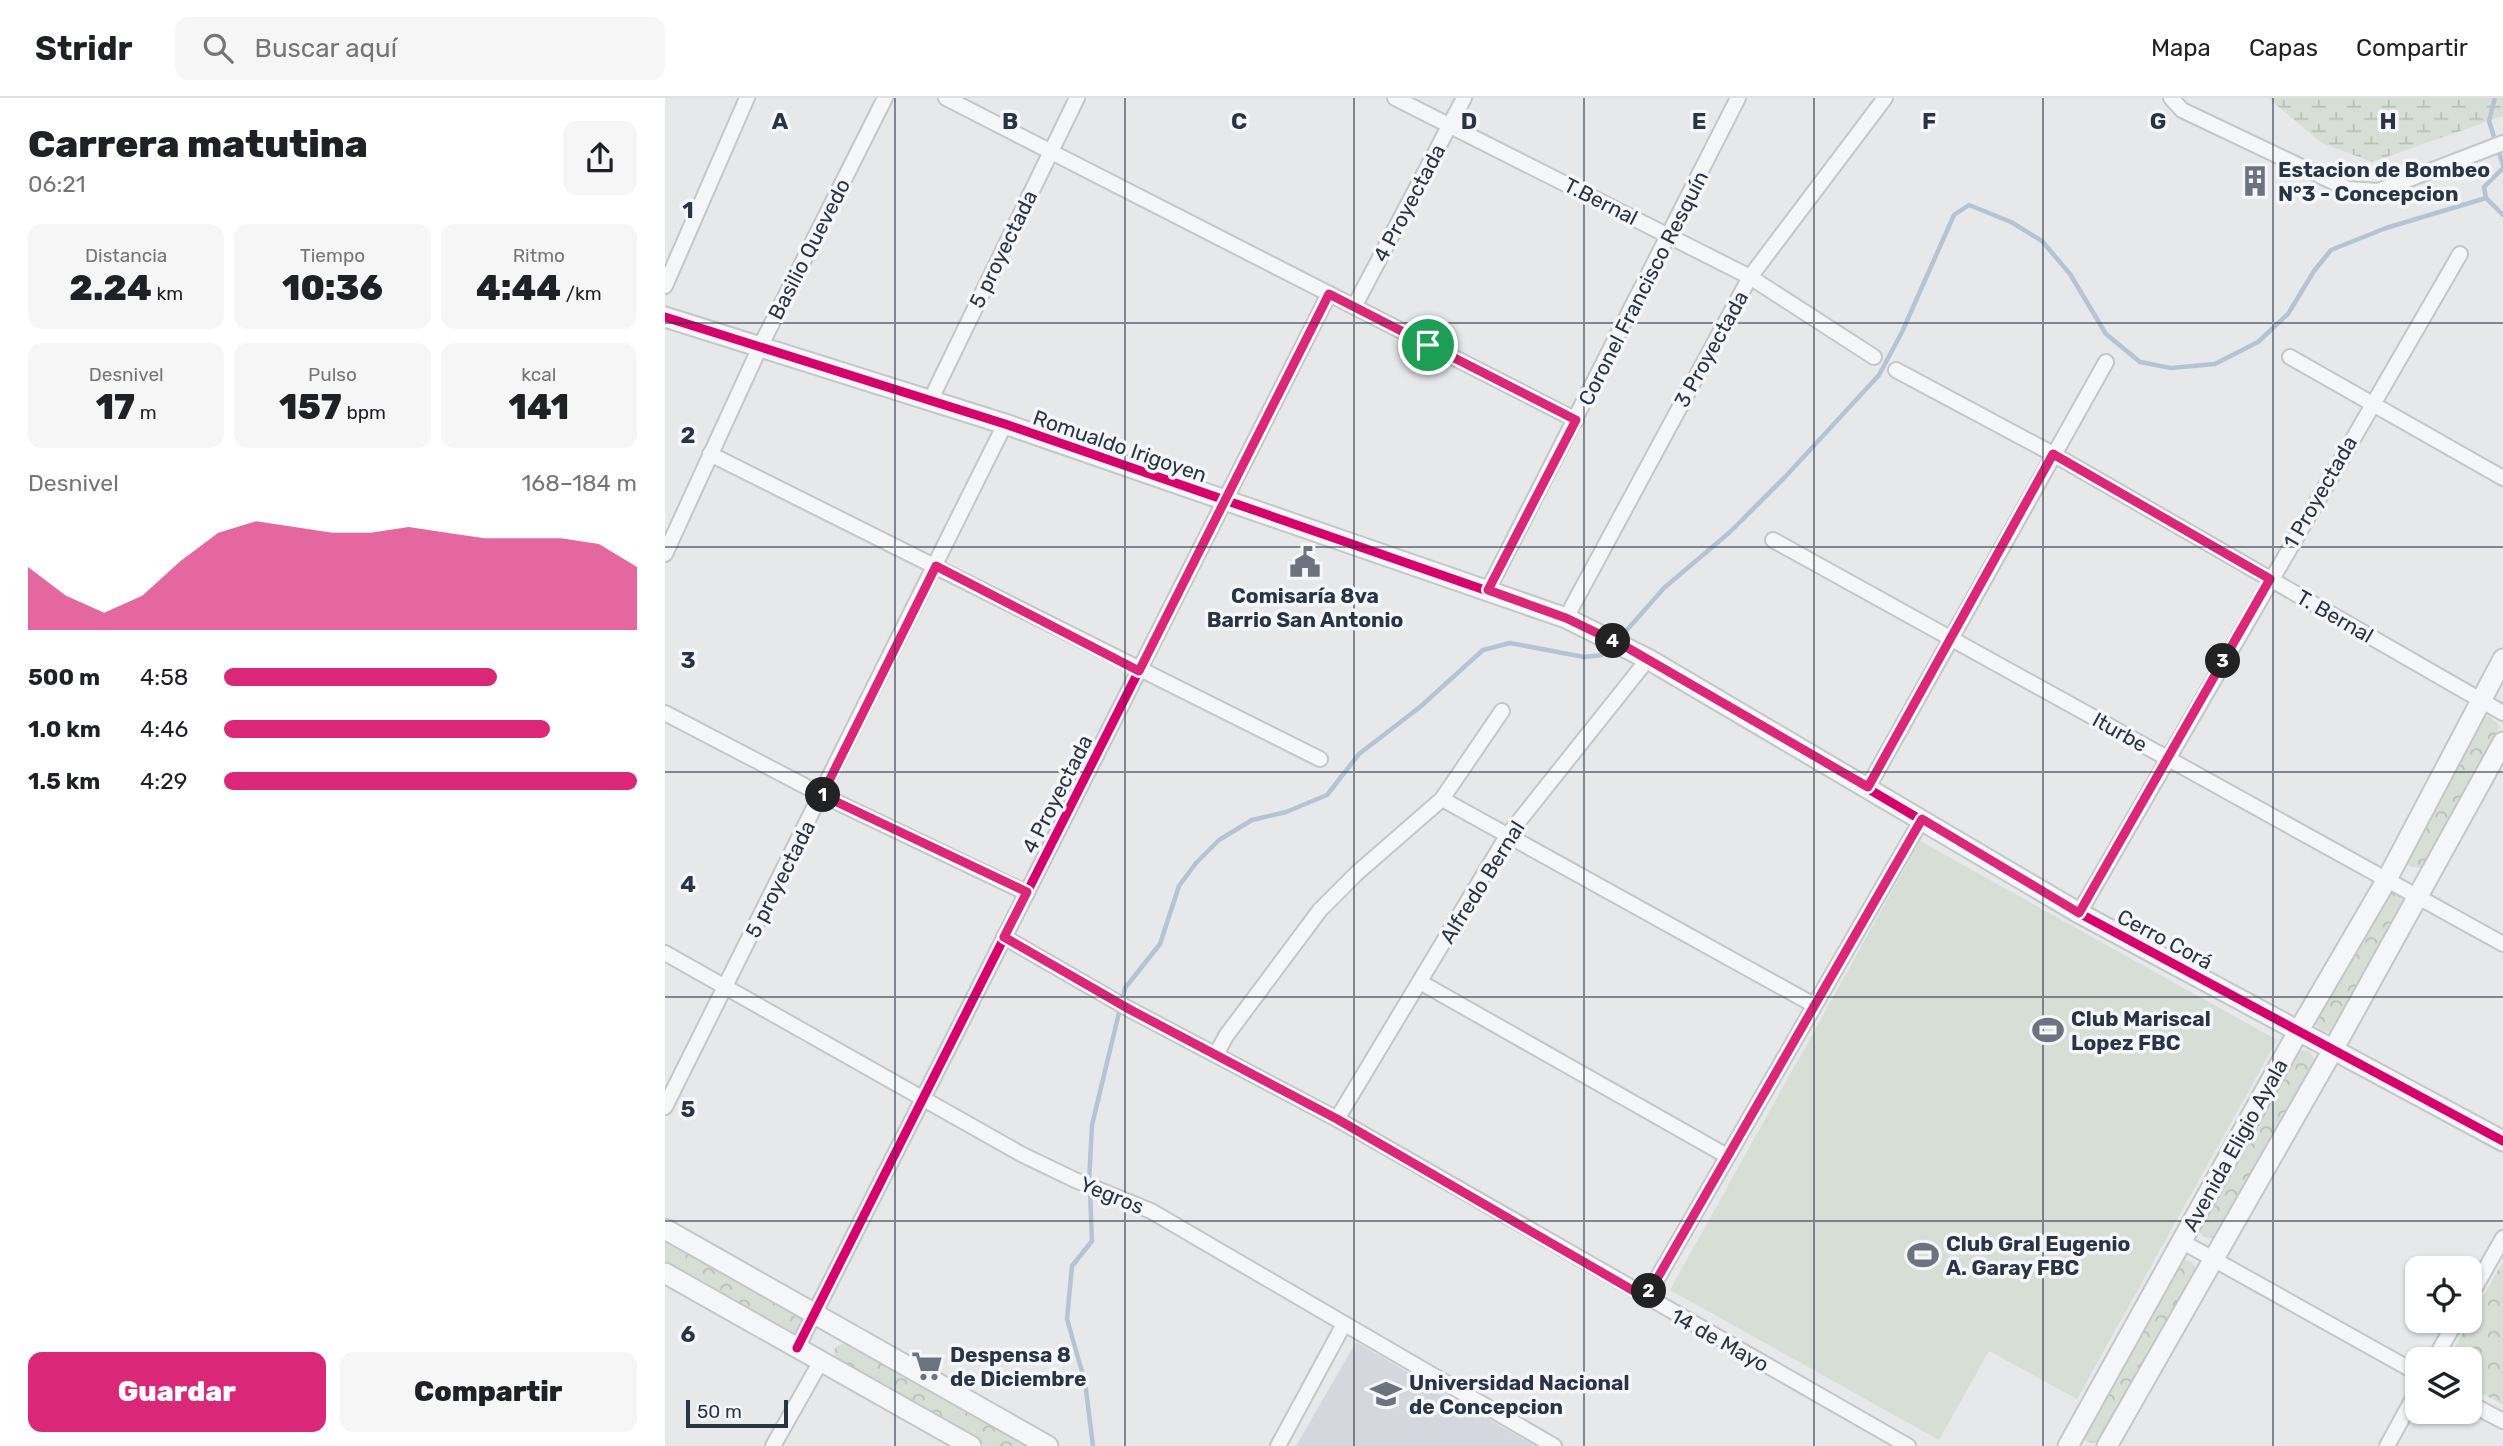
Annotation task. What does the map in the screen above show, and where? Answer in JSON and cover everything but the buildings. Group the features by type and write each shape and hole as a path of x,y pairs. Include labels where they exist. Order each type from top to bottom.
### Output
{"street":[{"path":"665,286 747,98"},
{"name":"Basilio Quevedo","path":"665,554 760,347 885,98"},
{"path":"946,98 1576,420"},
{"name":"5 proyectada","path":"930,401 1077,98"},
{"name":"T.Bernal","path":"1395,98 1750,277 1874,356"},
{"name":"4 Proyectada","path":"1354,307 1464,98"},
{"name":"Coronel Francisco Resquín","path":"1488,590 1738,98"},
{"name":"3 Proyectada","path":"1566,618 1750,277 1885,98"},
{"path":"2171,98 2182,110 2349,189 2378,191 2503,144"},
{"name":"1 Proyectada","path":"2079,913 2370,405 2460,254"},
{"name":"4 Proyectada","path":"797,1348 1329,294"},
{"name":"Romualdo Irigoyen","path":"665,317 1005,424 1488,590 1566,618 1598,634"},
{"path":"2290,357 2370,405 2503,478"},
{"path":"1868,787 2106,362"},
{"name":"T. Bernal","path":"1896,370 2053,454 2503,713"},
{"name":"5 proyectada","path":"665,1107 1005,424"},
{"path":"710,454 1319,759"},
{"name":"Iturbe","path":"1773,540 2503,944"},
{"name":"Cerro Corá","path":"1598,634 1648,659 2079,913 2503,1141"},
{"name":"Alfredo Bernal","path":"1337,1119 1507,836 1648,659"},
{"name":"Avenida Eligio Ayala","path":"2068,1446 2299,1030 2386,881 2503,659"},
{"path":"1217,1053 1226,1036 1320,910 1357,873 1442,799 1502,711"},
{"path":"665,713 822,795 1027,892"},
{"name":"Avenida Eligio Ayala","path":"2107,1446 2334,1048 2503,742"},
{"path":"1442,799 1814,1005"},
{"path":"1646,1298 1922,819"},
{"name":"14 de Mayo","path":"1004,937 1129,1009 1217,1053 1337,1119 1908,1446"},
{"name":"Yegros","path":"665,953 922,1099 1080,1182 1151,1211 1554,1446"},
{"path":"1420,982 1727,1156"},
{"path":"665,1229 1048,1446"},
{"path":"2482,1275 2503,1238"},
{"path":"2181,1241 2405,1366"},
{"path":"665,1273 971,1446"},
{"path":"1278,1446 1345,1324"},
{"path":"773,1446 821,1361"},
{"path":"2482,1410 2503,1422"},
{"path":"2387,1446 2405,1413"}],"shaded area":[{"name":"Universidad Nacional de Concepcion","path":"1356,1342 1535,1446 1296,1446"}],"green space":[{"path":"2268,98 2503,98 2503,116 2372,162 2322,143"},
{"path":"2489,716 2500,726 2421,868 2411,867 2406,863 2483,717"},
{"path":"1920,841 2277,1040 2077,1399 1989,1351 1939,1440 1670,1290"},
{"path":"2387,892 2397,892 2404,901 2332,1032 2322,1031 2315,1023"},
{"path":"2298,1050 2309,1051 2315,1059 2214,1238 2204,1237 2198,1230"},
{"path":"665,1237 801,1317 800,1331 791,1336 665,1262"},
{"path":"2183,1259 2192,1262 2196,1269 2098,1443 2088,1442 2082,1438"},
{"path":"2503,1261 2503,1405 2482,1393 2482,1347 2455,1347 2463,1333 2482,1333 2482,1299"},
{"path":"845,1343 1030,1446 986,1446 834,1362 835,1347"}],"waterway":[{"path":"2495,98 2489,121 2503,165"},
{"path":"2503,168 2484,187 2486,198 2503,215"},
{"path":"1619,639 1664,588 1730,532 1786,476 1879,375 1902,332 1954,215 1969,205 2011,222 2042,241 2070,274 2106,334 2140,362 2171,368 2215,364 2258,342 2288,314 2314,271 2331,250 2386,228 2486,198"},
{"path":"1089,1182 1092,1125 1125,988 1160,944 1179,886 1196,863 1219,840 1252,820 1286,812 1327,795 1359,754 1420,707 1483,650 1510,643 1584,657 1602,655 1610,648"},
{"path":"1090,1191 1092,1241 1072,1266 1067,1319 1085,1382 1093,1446"}],"cycle path":[{"path":"797,1348 1329,294"},
{"path":"665,317 1005,424 1566,618 1648,659 2079,913 2503,1141"}],"place":[{"name":"Estacion de Bombeo N°3 - Concepcion","path":"2255,181"},
{"name":"Comisaría 8va Barrio San Antonio","path":"1305,562"},
{"name":"Club Mariscal Lopez FBC","path":"2048,1030"},
{"name":"Club Gral Eugenio A. Garay FBC","path":"1923,1255"},
{"name":"Despensa 8 de Diciembre","path":"927,1366"},
{"name":"Universidad Nacional de Concepcion","path":"1386,1394"}],"route":[{"path":"1329,294 1428,345 1576,420 1488,590 1566,618 1628,648 1868,787 2053,454 2270,579 2079,913 1922,819 1646,1298 1337,1119 1217,1053 1129,1009 1004,937 1027,892 822,795 936,566 1139,671 1329,294"}]}
